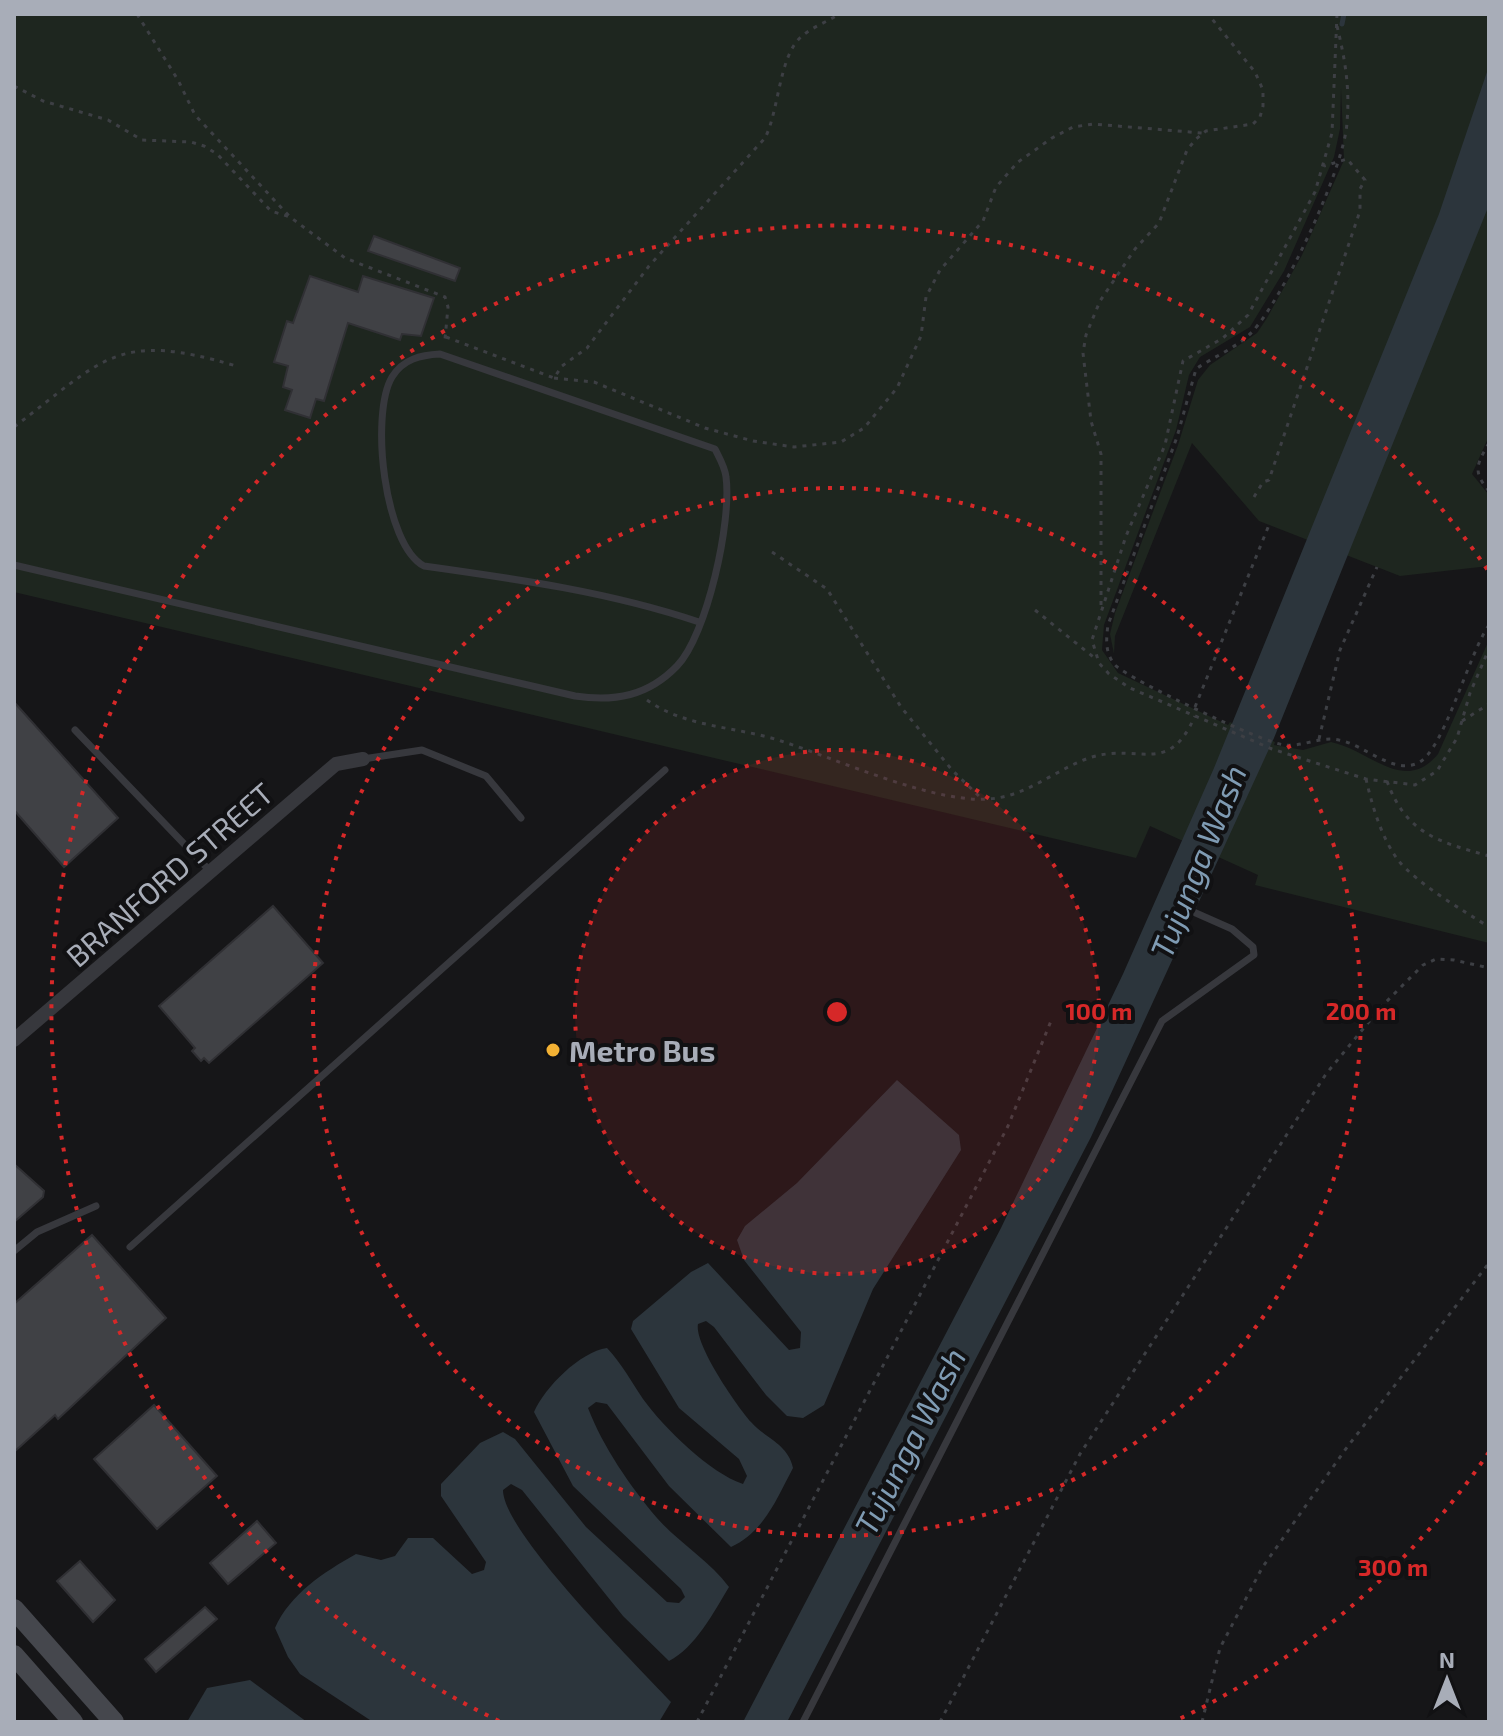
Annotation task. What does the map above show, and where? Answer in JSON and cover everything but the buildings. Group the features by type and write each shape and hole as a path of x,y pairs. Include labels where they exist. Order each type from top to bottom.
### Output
{"main road":[{"path":"14,1609 101,1718"},
{"path":"14,1655 73,1722"}],"street":[{"name":"BRANFORD STREET","path":"14,1040 336,764 363,759"}],"lane":[{"path":"14,565 575,696 604,700 637,693 679,665 699,622 709,600 722,548 727,475 715,449 440,354 420,355 405,363 394,374 384,396 382,456 388,495 407,552 414,561 424,566 554,585 657,608 699,622"},
{"path":"75,730 211,872"},
{"path":"363,759 422,750 486,776 521,818"},
{"path":"130,1247 665,770"},
{"path":"803,1722 1162,1021 1254,955 1253,947 1232,929 1180,906"},
{"path":"14,1251 37,1232 96,1206"}],"path":[{"path":"137,14 178,80 195,115 290,217 345,258 445,297 448,307 446,337 440,354"},
{"path":"554,378 562,366 587,348 649,266 765,138 773,121 791,47 811,29 839,14"},
{"path":"446,337 554,378 594,382 692,423 753,441 794,447 841,442 864,428 897,388 921,336 926,297 940,270 973,235 983,221 996,187 1018,162 1073,127 1093,124 1202,133 1253,124 1260,117 1263,90 1255,72 1208,14"},
{"path":"1099,663 1092,640 1101,609 1165,445 1183,361 1236,329 1248,315 1308,204 1324,166 1332,133 1337,14"},
{"path":"1336,24 1347,68 1347,123 1338,161 1302,245 1263,317 1250,334 1196,369 1177,437 1108,625 1106,643 1120,669 1274,743 1293,745 1319,739 1348,743 1393,763 1409,766 1420,763 1430,755 1489,625"},
{"path":"14,86 55,105 108,120 142,140 191,142 204,146 217,154 271,211 290,217"},
{"path":"1101,609 1101,454 1091,421 1083,353 1086,335 1100,301 1135,249 1159,223 1187,150 1202,133"},
{"path":"1254,497 1263,482 1269,480 1310,369 1360,211 1360,189 1365,180 1347,159 1324,166"},
{"path":"14,427 98,362 118,355 157,350 236,366"},
{"path":"1489,443 1476,467 1477,476 1489,491"},
{"path":"1195,707 1269,525"},
{"path":"772,552 827,589 901,707 952,770 983,800"},
{"path":"1319,739 1340,650 1377,567"},
{"path":"1035,610 1109,674 1130,688 1272,749 1366,779 1415,785 1437,771 1457,738 1489,649"},
{"path":"637,693 657,707 697,722 780,741 848,766 962,798 983,800 1011,795 1092,757 1157,755 1181,743 1195,716"},
{"path":"1462,721 1489,704"},
{"path":"1217,725 1229,724"},
{"path":"1366,779 1374,813 1398,860 1489,927"},
{"path":"1387,781 1406,820 1440,841 1489,856"},
{"path":"940,1722 1080,1454 1326,1074 1381,1007 1423,965 1436,959 1489,968"},
{"path":"697,1722 1008,1126 1051,1021"},
{"path":"1202,1722 1220,1648 1262,1568 1345,1450 1489,1263"}],"shaded area":[{"path":"14,14 1489,14 1489,436 1472,474 1489,495 1489,566 1400,576 1259,521 1192,443 1115,636 1114,654 1110,634 1115,613 1178,445 1198,380 1210,365 1257,333 1267,318 1302,255 1344,160 1341,88 1340,129 1334,157 1284,271 1250,327 1200,357 1189,375 1176,430 1104,625 1102,650 1118,673 1228,725 1230,722 1275,742 1274,745 1303,750 1331,742 1386,766 1412,771 1425,766 1438,754 1489,640 1489,943 1255,885 1258,875 1150,826 1136,858 14,592"}],"water":[{"name":"Tujunga Wash","path":"1489,66 1489,205 1274,738 1091,1137 787,1722 743,1722 1001,1228 1123,974 1214,768 1439,214"},
{"path":"897,1080 959,1135 961,1150 873,1289 824,1405 803,1418 787,1416 766,1395 714,1327 706,1321 698,1324 702,1345 727,1389 751,1422 781,1447 793,1468 775,1502 752,1533 731,1547 669,1486 607,1404 596,1402 588,1408 609,1452 647,1506 729,1587 687,1647 669,1661 623,1616 522,1490 511,1484 503,1490 509,1510 524,1536 547,1566 671,1702 659,1722 373,1722 300,1674 288,1657 275,1628 299,1594 320,1576 356,1554 381,1560 395,1556 408,1538 433,1538 472,1574 484,1570 486,1562 441,1496 441,1484 480,1443 503,1432 515,1439 586,1527 667,1602 679,1603 685,1597 681,1589 573,1486 534,1412 564,1372 586,1356 607,1348 643,1399 675,1436 716,1470 743,1484 747,1476 739,1459 679,1408 631,1329 633,1321 691,1272 708,1263 789,1350 800,1348 801,1332 744,1260 737,1240 745,1226 797,1183"},
{"path":"250,1680 307,1722 187,1722 207,1688"}],"waterway":[{"path":"1342,24 1344,14"}],"place":[{"name":"Metro Bus","path":"553,1050"}]}
